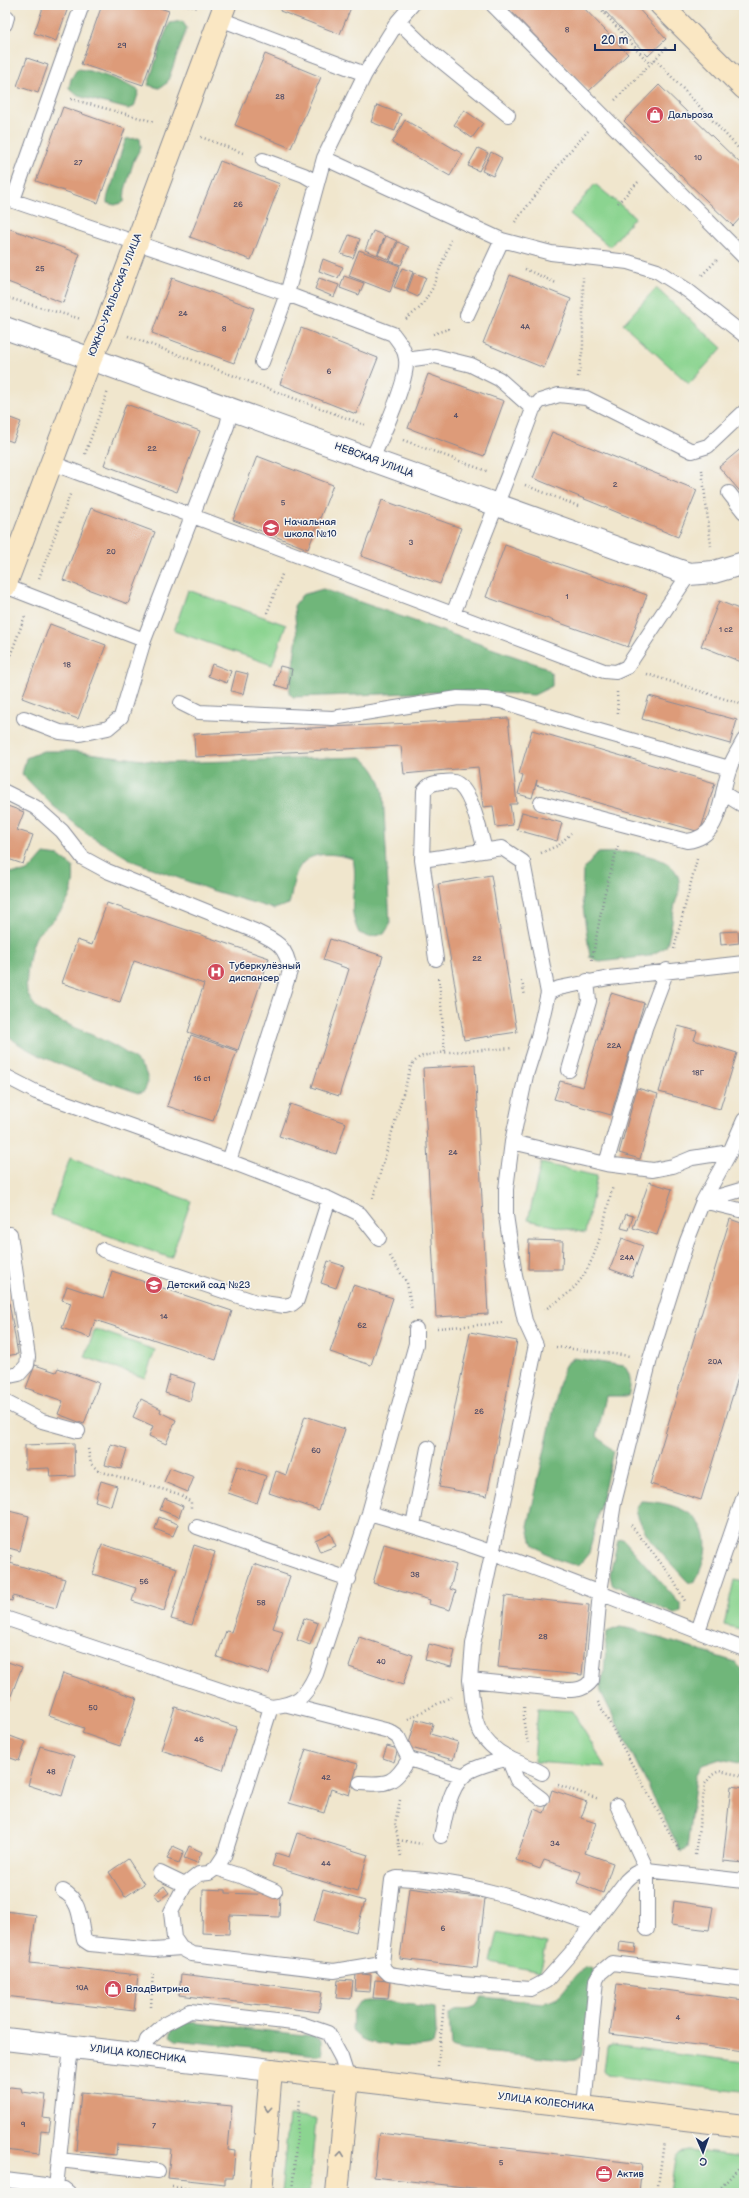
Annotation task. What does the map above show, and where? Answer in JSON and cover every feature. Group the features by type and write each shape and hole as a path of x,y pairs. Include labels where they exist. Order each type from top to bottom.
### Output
{"street":[{"path":"661,5 744,88"},
{"name":"ЮЖНО-УРАЛЬСКАЯ УЛИЦА","path":"5,586 91,358 105,328 223,12"},
{"name":"НЕВСКАЯ УЛИЦА","path":"5,328 689,574 714,572 744,563"},
{"name":"УЛИЦА КОЛЕСНИКА","path":"5,2039 744,2126"},
{"path":"261,2193 271,2070"},
{"path":"337,2193 348,2079"}],"lane":[{"path":"82,5 9,199 287,294 393,334 403,347 406,360 404,376 384,433 372,459"},
{"path":"262,362 287,294 316,182 324,158 365,74 398,21 412,5"},
{"path":"493,5 652,167 744,257"},
{"path":"223,12 365,74"},
{"path":"398,21 428,50 508,115"},
{"path":"324,158 502,240 551,253 628,262 657,271 687,290 744,335"},
{"path":"263,160 304,175 316,182"},
{"path":"467,315 502,240"},
{"path":"406,360 435,356 471,365 499,379 533,409"},
{"path":"453,614 496,504 508,479 533,409 540,401 549,397 573,395 586,398 692,451 708,446 744,412"},
{"path":"24,718 60,732 80,734 108,728 121,717 144,640 227,426 231,409"},
{"path":"52,463 604,671 622,670 689,574"},
{"path":"729,493 744,512"},
{"path":"5,586 144,640"},
{"path":"181,703 199,712 333,718 458,698 486,699 501,701 619,737 729,768"},
{"path":"541,803 687,841 703,837 711,829 723,794 729,768 744,740"},
{"path":"436,960 422,860 424,792 428,786 433,783 453,781 462,786 467,793 485,850"},
{"path":"5,792 35,807 62,831 83,858 107,871 255,931 274,940 285,951 290,971 229,1161"},
{"path":"723,794 744,806"},
{"path":"422,860 502,848 515,855 523,862 548,993 538,1036 526,1075 512,1142 506,1189 506,1215 515,1276 525,1321 536,1345 473,1644 470,1680 477,1726 486,1742 508,1758 537,1770"},
{"path":"548,993 559,988 587,981 667,970 744,963"},
{"path":"612,1166 645,1028 667,970"},
{"path":"569,1070 589,1001 587,981"},
{"path":"5,1076 36,1092 229,1161 329,1199 360,1214 379,1238"},
{"path":"470,1680 579,1690 588,1685 592,1680 600,1592 614,1503 650,1359 687,1241 702,1201 730,1152 744,1120"},
{"path":"512,1142 612,1166 653,1170 673,1166 692,1158 730,1152"},
{"path":"702,1201 744,1190"},
{"path":"103,1250 256,1302 285,1306 297,1300 329,1199"},
{"path":"702,1201 744,1211"},
{"path":"5,1377 19,1374 27,1365 28,1357 10,1234"},
{"path":"288,1705 305,1694 310,1687 349,1579 416,1344 416,1329"},
{"path":"5,1402 42,1421 78,1431"},
{"path":"413,1525 428,1448"},
{"path":"698,1631 744,1496"},
{"path":"369,1512 413,1525 600,1592 744,1649"},
{"path":"197,1526 349,1579"},
{"path":"5,1618 271,1706 288,1705 393,1734 398,1737 409,1759 464,1776"},
{"path":"271,1706 224,1856 216,1868 208,1873 199,1874 185,1885 171,1912 174,1938 181,1948 192,1954 334,1972 382,1963"},
{"path":"441,1836 454,1789 464,1776 470,1771 508,1758"},
{"path":"508,1758 517,1780 542,1799"},
{"path":"360,1783 387,1783 399,1775 409,1759"},
{"path":"617,1805 647,1870 646,1929"},
{"path":"216,1868 241,1876 275,1891"},
{"path":"592,1924 484,1888 445,1881 403,1878 392,1880 382,1963 388,1974 447,1983 531,1989 546,1981 571,1953 592,1924 634,1872 647,1870 744,1881"},
{"path":"160,1873 185,1885"},
{"path":"62,1891 73,1898 77,1906 84,1940 90,1944 154,1950 181,1948"},
{"path":"584,2107 596,1980 606,1967 612,1963 744,1979"},
{"path":"142,2055 147,2040 165,2024 190,2011 294,2023 328,2033 341,2057 348,2079"},
{"path":"48,2189 59,2160 71,2047"},
{"path":"59,2160 158,2171"},
{"path":"5,2180 48,2189 64,2189 69,2193"}],"path":[{"path":"196,16 200,5"},
{"path":"596,5 650,64"},
{"path":"734,5 744,16"},
{"path":"618,97 669,45"},
{"path":"656,58 744,154"},
{"path":"155,130 158,122"},
{"path":"502,240 569,152 584,135"},
{"path":"618,203 652,167"},
{"path":"393,334 407,318 421,307 432,289 459,220"},
{"path":"687,290 732,245"},
{"path":"573,395 581,368 583,347 584,302 580,256"},
{"path":"5,296 85,320"},
{"path":"393,334 424,335 440,332 452,328 467,315"},
{"path":"125,335 580,506"},
{"path":"5,670 111,383"},
{"path":"699,450 712,549"},
{"path":"267,613 291,553"},
{"path":"619,737 622,670 744,705"},
{"path":"523,862 559,845 588,815"},
{"path":"587,981 604,896 624,825"},
{"path":"667,970 676,945 703,837"},
{"path":"440,987 445,1053"},
{"path":"366,1221 385,1161 411,1066 421,1057 445,1053 513,1048"},
{"path":"379,1238 407,1284 416,1329 525,1321 556,1302 578,1284 592,1259 612,1166"},
{"path":"536,1345 628,1356"},
{"path":"78,1431 85,1439 91,1464 100,1471 157,1486 187,1498 191,1502 192,1517 197,1526"},
{"path":"614,1503 672,1576 690,1609 698,1631"},
{"path":"393,1734 410,1717 462,1691 470,1680"},
{"path":"588,1685 693,1875"},
{"path":"524,1686 524,1725 537,1770"},
{"path":"403,1878 395,1823 409,1759"},
{"path":"693,1875 705,1784 712,1775 719,1771 744,1776"},
{"path":"557,1784 617,1805"},
{"path":"151,2007 153,1972"},
{"path":"438,2066 443,2012"},
{"path":"292,2193 302,2074"},
{"path":"657,2193 665,2136"},
{"path":"716,2193 744,2162"},
{"path":"158,2171 166,2184 171,2187 235,2193"}],"green space":[{"path":"182,21 187,28 167,83 159,88 148,85 163,38 170,23"},
{"path":"77,69 91,71 109,77 139,91 134,107 128,109 78,96 69,88 71,79"},
{"path":"140,138 141,147 134,160 125,190 124,202 115,205 107,203 108,194 126,139"},
{"path":"595,184 635,217 610,247 570,214"},
{"path":"656,288 722,348 689,384 623,324"},
{"path":"323,589 545,667 552,674 552,686 534,695 471,691 293,697 289,693 297,637 294,606 302,595"},
{"path":"188,590 286,625 272,665 174,631"},
{"path":"43,751 73,751 166,763 361,757 375,773 383,792 390,925 384,934 369,937 359,933 353,913 353,859 339,855 323,854 309,858 303,862 295,877 289,904 274,909 211,890 135,862 90,836 52,805 22,774 26,758"},
{"path":"632,852 665,862 676,873 679,880 679,892 675,904 668,942 666,947 649,956 600,962 590,957 582,900 583,871 597,853"},
{"path":"44,854 59,856 73,867 74,876 72,891 66,904 34,940 27,972 27,992 37,1008 48,1015 107,1042 126,1053 140,1065 147,1077 144,1091 138,1093 47,1059 15,1041 5,1032 5,872 19,873 28,870"},
{"path":"70,1158 191,1201 171,1258 50,1215"},
{"path":"541,1163 597,1176 585,1233 528,1220"},
{"path":"95,1329 155,1350 145,1378 85,1357"},
{"path":"573,1358 624,1366 630,1377 628,1396 606,1396 597,1436 613,1451 589,1553 580,1564 575,1565 548,1555 537,1547 531,1539 528,1526 560,1381 565,1365"},
{"path":"641,1501 677,1507 690,1514 699,1523 704,1534 706,1548 702,1564 694,1583 688,1582 650,1539 639,1519 636,1509"},
{"path":"623,1539 681,1605 681,1612 674,1614 612,1584 610,1574 618,1540"},
{"path":"734,1580 744,1582 744,1630 724,1625"},
{"path":"620,1627 632,1629 735,1662 744,1671 744,1764 720,1759 702,1765 696,1776 687,1849 681,1852 601,1692 600,1685 604,1674 607,1632"},
{"path":"538,1709 572,1711 606,1767 534,1762"},
{"path":"498,1932 547,1943 540,1972 491,1962"},
{"path":"587,1967 593,1969 593,1978 582,2055 575,2059 566,2060 462,2050 451,2047 449,2015 454,2010 476,2006 482,1997 543,2003 559,1997 575,1976"},
{"path":"384,2001 435,2008 436,2031 433,2044 420,2047 401,2046 373,2043 361,2038 352,2030 353,2011 359,2002"},
{"path":"188,2022 314,2036 321,2040 322,2053 318,2055 176,2040 170,2036 172,2029"},
{"path":"612,2045 744,2062 744,2091 740,2092 607,2075 604,2071 607,2047"},
{"path":"289,2116 316,2119 309,2193 281,2193"},
{"path":"689,2150 744,2157 744,2193 670,2193 675,2158 680,2152"}],"building":[{"path":"44,5 69,5 56,41 34,33"},
{"path":"102,5 151,5 169,11 143,85 81,64"},
{"path":"282,5 352,5 340,34 280,11"},
{"path":"505,5 581,5 628,54 589,91"},
{"path":"599,5 635,5 666,39 648,56"},
{"path":"265,54 321,77 291,148 235,125"},
{"path":"27,58 48,65 38,93 17,86"},
{"path":"659,85 744,167 744,214 733,226 624,121"},
{"path":"377,105 401,114 395,131 371,122"},
{"path":"63,107 125,129 98,203 36,181"},
{"path":"464,110 483,123 472,138 454,125"},
{"path":"405,120 463,154 450,176 392,143"},
{"path":"478,148 488,153 479,171 468,166"},
{"path":"491,152 502,158 493,176 482,171"},
{"path":"220,161 280,184 251,260 190,237"},
{"path":"5,227 80,254 63,303 5,281"},
{"path":"373,231 385,236 377,255 365,250"},
{"path":"349,235 360,239 353,258 341,254"},
{"path":"386,236 397,241 389,260 378,255"},
{"path":"398,242 409,247 401,265 390,261"},
{"path":"359,250 400,266 390,292 349,276"},
{"path":"323,259 343,267 338,278 319,271"},
{"path":"402,268 413,272 406,291 394,287"},
{"path":"414,273 426,277 418,297 407,292"},
{"path":"510,275 571,299 544,368 483,343"},
{"path":"344,276 364,283 359,295 340,288"},
{"path":"172,278 254,308 234,363 152,333"},
{"path":"319,278 339,285 334,297 315,289"},
{"path":"301,328 378,358 356,414 280,384"},
{"path":"428,374 504,401 484,456 408,428"},
{"path":"126,404 200,431 177,492 104,465"},
{"path":"5,416 21,422 13,442 5,439"},
{"path":"552,432 697,490 678,537 533,478"},
{"path":"744,446 744,496 719,467"},
{"path":"257,456 333,485 308,549 233,520"},
{"path":"382,500 461,528 440,584 361,556"},
{"path":"91,508 155,532 128,604 63,580"},
{"path":"505,545 647,595 628,647 486,597"},
{"path":"719,601 744,611 744,663 701,646"},
{"path":"50,624 106,645 78,719 22,698"},
{"path":"212,664 231,671 227,683 208,676"},
{"path":"280,666 292,669 288,689 275,685"},
{"path":"236,671 248,674 243,694 231,691"},
{"path":"649,696 737,720 730,744 642,719"},
{"path":"508,718 517,804 510,804 513,825 496,827 493,806 483,807 478,767 404,774 401,746 195,757 194,734"},
{"path":"532,730 715,783 700,832 536,785 537,780 532,798 518,794 523,776 519,774"},
{"path":"5,805 24,812 17,830 33,835 23,864 5,858"},
{"path":"522,812 562,823 557,841 517,830"},
{"path":"491,875 517,1032 464,1040 438,884"},
{"name":"Туберкулёзный диспансер","path":"107,903 269,958 238,1050 188,1032 204,984 134,961 120,1002 62,983 77,940 92,945"},
{"path":"738,931 739,943 721,945 720,932"},
{"path":"330,939 383,956 339,1096 312,1087 349,969 323,960"},
{"path":"611,993 644,1003 611,1115 554,1099 560,1081 583,1087"},
{"path":"678,1026 697,1031 694,1040 737,1053 720,1109 659,1092"},
{"path":"191,1035 237,1051 213,1121 167,1106"},
{"path":"475,1065 488,1314 436,1317 423,1068"},
{"path":"637,1088 658,1094 640,1159 619,1153"},
{"path":"290,1104 346,1123 336,1154 279,1136"},
{"path":"649,1182 672,1189 657,1235 633,1228"},
{"path":"626,1214 633,1216 629,1230 621,1228"},
{"path":"730,1219 744,1224 744,1358 701,1500 650,1484"},
{"path":"622,1238 643,1246 632,1277 610,1269"},
{"path":"529,1240 563,1241 562,1269 528,1269"},
{"path":"328,1261 344,1266 336,1288 321,1283"},
{"path":"112,1271 232,1311 216,1360 95,1320 90,1338 62,1328 71,1303 62,1300 67,1286 103,1298"},
{"path":"5,1279 18,1354 5,1356"},
{"path":"353,1285 393,1298 371,1365 330,1352"},
{"path":"470,1332 517,1341 487,1496 439,1487"},
{"path":"35,1365 56,1372 58,1368 99,1383 84,1424 58,1414 63,1401 26,1388"},
{"path":"170,1375 195,1383 190,1401 165,1393"},
{"path":"141,1399 161,1409 160,1412 176,1420 166,1444 149,1436 153,1426 133,1417"},
{"path":"305,1416 345,1429 319,1510 269,1493 276,1471 286,1475"},
{"path":"74,1443 75,1476 50,1477 49,1468 25,1469 25,1445"},
{"path":"111,1444 127,1449 121,1469 105,1465"},
{"path":"237,1466 266,1476 257,1503 228,1493"},
{"path":"170,1468 194,1477 188,1492 164,1482"},
{"path":"101,1481 117,1486 111,1506 95,1501"},
{"path":"165,1498 183,1506 179,1517 160,1510"},
{"path":"5,1510 29,1516 20,1551 5,1547"},
{"path":"159,1517 178,1524 173,1536 155,1529"},
{"path":"330,1533 336,1546 320,1552 315,1540"},
{"path":"102,1544 177,1568 164,1611 132,1601 136,1588 93,1574"},
{"path":"384,1544 456,1565 450,1589 456,1591 450,1610 429,1604 430,1600 373,1583"},
{"path":"194,1545 215,1552 192,1625 171,1619"},
{"path":"5,1554 12,1556 10,1563 65,1579 56,1608 13,1596 12,1601 5,1599"},
{"path":"254,1564 290,1576 273,1628 283,1631 269,1674 217,1657 226,1631 231,1632"},
{"path":"505,1596 589,1605 582,1675 498,1667"},
{"path":"304,1618 318,1623 310,1645 297,1640"},
{"path":"359,1637 413,1655 403,1685 349,1667"},
{"path":"429,1644 455,1651 451,1667 425,1660"},
{"path":"5,1661 22,1667 9,1701 5,1700"},
{"path":"63,1673 137,1698 120,1746 82,1733 84,1728 49,1716"},
{"path":"175,1707 237,1727 223,1770 161,1750"},
{"path":"416,1719 433,1724 430,1734 458,1742 453,1760 408,1747"},
{"path":"5,1734 26,1742 19,1761 5,1756"},
{"path":"40,1746 74,1756 62,1796 28,1785"},
{"path":"387,1746 398,1749 394,1762 383,1758"},
{"path":"306,1749 358,1764 349,1795 331,1789 324,1813 289,1803"},
{"path":"731,1786 744,1788 744,1863 723,1861"},
{"path":"552,1790 587,1802 581,1818 596,1823 585,1853 613,1863 603,1893 577,1883 581,1872 544,1860 540,1869 516,1860 534,1809 544,1813"},
{"path":"297,1833 368,1855 357,1892 272,1866 276,1853 289,1857"},
{"path":"173,1846 184,1851 179,1863 167,1859"},
{"path":"189,1846 202,1852 197,1863 184,1858"},
{"path":"128,1859 144,1884 125,1897 109,1872"},
{"path":"164,1886 169,1893 159,1900 154,1894"},
{"path":"409,1888 485,1898 477,1968 400,1959"},
{"path":"203,1889 226,1890 226,1893 280,1895 279,1917 230,1915 229,1934 202,1933"},
{"path":"323,1889 365,1901 356,1932 314,1921"},
{"path":"674,1901 713,1907 709,1930 671,1925"},
{"path":"5,1911 36,1915 30,1963 138,1975 134,2011 5,1996"},
{"path":"620,1942 636,1944 635,1953 619,1951"},
{"path":"356,1973 371,1975 370,1992 355,1991"},
{"path":"181,1974 322,1991 319,2012 179,1995"},
{"path":"338,1980 353,1981 351,1999 336,1998"},
{"path":"375,1980 390,1981 388,1999 373,1998"},
{"path":"617,1984 744,2000 744,2051 610,2034"},
{"path":"10,2087 21,2088 22,2092 46,2095 43,2118 51,2119 49,2132 41,2131 39,2154 5,2150 5,2090"},
{"path":"81,2092 232,2106 228,2150 235,2151 233,2178 225,2178 225,2184 168,2178 171,2149 117,2144 116,2155 76,2151"},
{"path":"379,2133 642,2164 639,2193 518,2193 374,2177"}],"place":[{"name":"Дальроза","path":"655,115"},
{"name":"Начальная школа №10","path":"271,528"},
{"name":"Туберкулёзный диспансер","path":"216,972"},
{"name":"Детский сад №23","path":"154,1285"},
{"name":"ВладВитрина","path":"113,1989"},
{"name":"Актив","path":"604,2174"}]}
